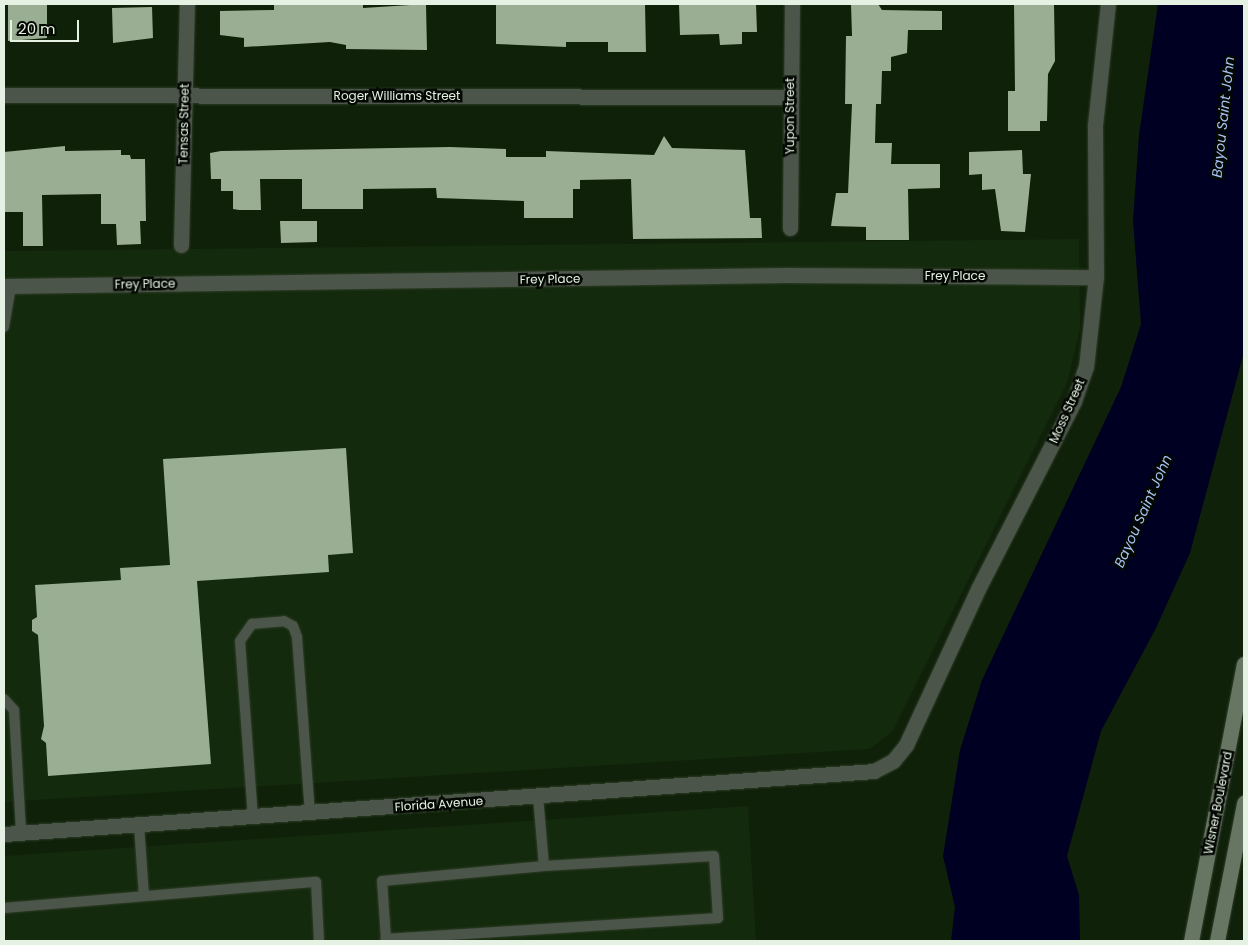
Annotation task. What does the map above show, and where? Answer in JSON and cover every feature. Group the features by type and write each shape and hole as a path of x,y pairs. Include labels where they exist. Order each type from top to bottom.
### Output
{"street":[{"name":"Tensas Street","path":"180,244 187,4"},
{"name":"Yupon Street","path":"790,228 792,4"},
{"name":"Moss Street","path":"874,771 893,761 906,745 978,589 1074,401 1086,367 1096,277 1095,125 1108,4"},
{"name":"Roger Williams Street","path":"4,95 790,97"},
{"name":"Frey Place","path":"7,286 786,275 1096,277"},
{"name":"Wisner Boulevard","path":"1191,941 1244,664"},
{"name":"Florida Avenue","path":"4,834 253,818 874,771"},
{"name":"Wisner Boulevard","path":"1217,941 1244,803"}],"lane":[{"path":"4,327 7,286"},
{"path":"253,818 240,641 252,624 284,621 293,626 297,636 310,813"},
{"path":"4,699 14,710 21,833"},
{"path":"538,796 544,866"},
{"path":"139,826 144,896"},
{"path":"714,856 718,918 386,939 382,881 544,866 714,856"},
{"path":"4,908 316,882 319,941"}],"shaded area":[{"path":"1079,239 1080,329 1067,383 892,732 870,749 4,802 4,251"},
{"path":"748,806 756,941 4,941 4,856"}],"water":[{"name":"Bayou Saint John","path":"1158,4 1244,4 1244,352 1190,553 1156,628 1101,731 1067,856 1079,895 1080,941 951,941 955,907 943,856 960,750 982,680 1121,387 1141,324 1133,221 1139,135"}],"building":[{"path":"8,4 47,4 47,38 8,41"},
{"path":"274,4 363,4 363,8 426,4 427,50 346,49 346,45 330,42 244,47 244,38 220,35 220,11 274,10"},
{"path":"496,4 645,4 646,52 608,52 608,42 566,42 566,47 496,44"},
{"path":"679,4 756,4 757,32 742,32 742,44 720,45 719,34 680,35"},
{"path":"851,4 878,4 882,10 942,11 942,30 908,30 907,53 891,57 891,71 882,71 881,104 876,104 875,143 892,143 891,164 940,164 940,188 908,189 909,240 866,240 866,227 831,226 836,193 848,193 852,104 845,104 846,36 852,36"},
{"path":"1014,4 1054,4 1055,61 1048,74 1047,121 1040,121 1040,131 1008,131 1008,91 1015,91"},
{"path":"152,7 153,38 113,43 112,8"},
{"path":"664,136 672,148 745,150 750,218 761,218 762,238 633,239 631,179 580,180 580,189 573,189 573,218 524,218 524,201 437,198 436,188 363,189 363,209 302,209 302,179 260,179 261,210 239,210 233,209 233,191 221,191 221,179 211,179 210,153 221,151 450,147 506,149 506,157 546,157 546,151 654,155"},
{"path":"65,146 65,151 121,150 121,155 130,155 131,159 145,159 146,221 140,221 141,244 117,245 116,224 101,224 101,194 42,195 43,246 23,246 23,212 4,212 4,152"},
{"path":"1022,150 1023,174 1031,174 1025,232 1001,231 995,189 982,190 982,174 969,175 969,152"},
{"path":"280,221 317,221 317,242 281,243"},
{"path":"346,448 353,553 328,555 329,572 197,581 211,764 48,776 46,743 41,739 44,726 38,635 32,631 32,620 37,617 35,585 121,580 120,568 170,565 163,459"}]}
